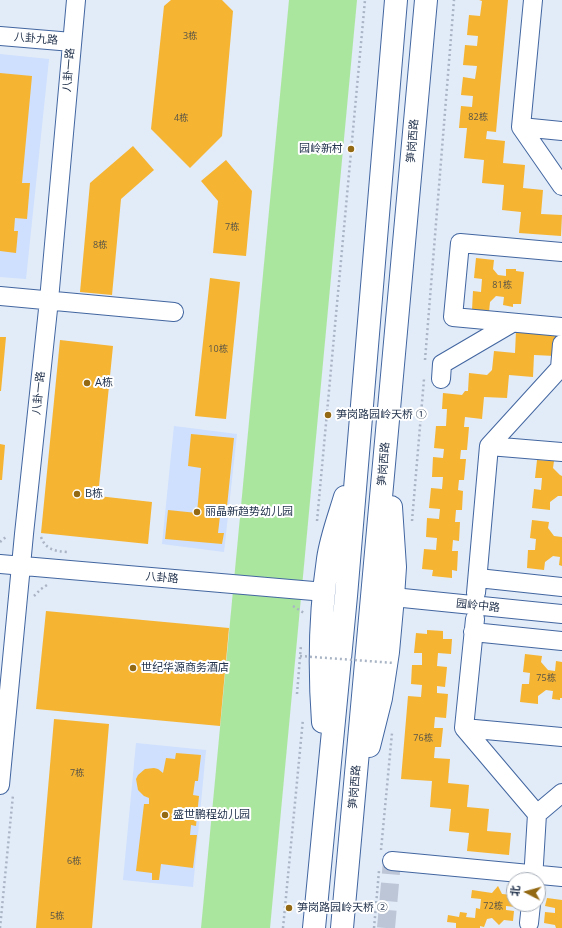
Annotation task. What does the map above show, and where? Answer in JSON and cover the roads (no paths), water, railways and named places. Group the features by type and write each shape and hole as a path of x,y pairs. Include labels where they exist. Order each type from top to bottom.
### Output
{"main road":[{"path":"314,928 358,452 396,0"},
{"name":"笋岗西路","path":"342,928 426,0"},
{"path":"328,779 320,686 320,644 328,558 358,452"},
{"path":"355,787 373,734 381,698 388,652 393,597 395,567 385,454"}],"street":[{"name":"八卦一路","path":"0,785 49,300 76,0"},
{"path":"533,0 521,127 562,186"},
{"name":"八卦九路","path":"0,36 72,42"},
{"path":"521,127 562,131"},
{"path":"562,252 460,244 453,317 562,327"},
{"path":"0,296 174,312"},
{"path":"441,379 442,364 512,323"},
{"path":"562,344 561,369 489,446 477,586 562,587"},
{"path":"489,446 562,452"},
{"name":"八卦路","path":"0,564 325,592"},
{"name":"园岭中路","path":"393,597 562,614"},
{"path":"533,872 537,814 464,728 474,626 562,641"},
{"path":"464,728 562,737"},
{"path":"537,814 562,793"},
{"path":"384,860 506,874"},
{"path":"546,877 562,877"},
{"path":"529,926 530,912"}],"tunnel":[{"path":"386,928 392,861"}],"place":[{"name":"园岭新村","path":"351,149"},
{"name":"A栋","path":"87,383"},
{"name":"笋岗路园岭天桥 ①","path":"328,415"},
{"name":"B栋","path":"77,494"},
{"name":"丽晶新趋势幼儿园","path":"197,512"},
{"name":"世纪华源商务酒店","path":"133,668"},
{"name":"盛世鹏程幼儿园","path":"165,815"},
{"name":"笋岗路园岭天桥 ②","path":"289,908"}]}
